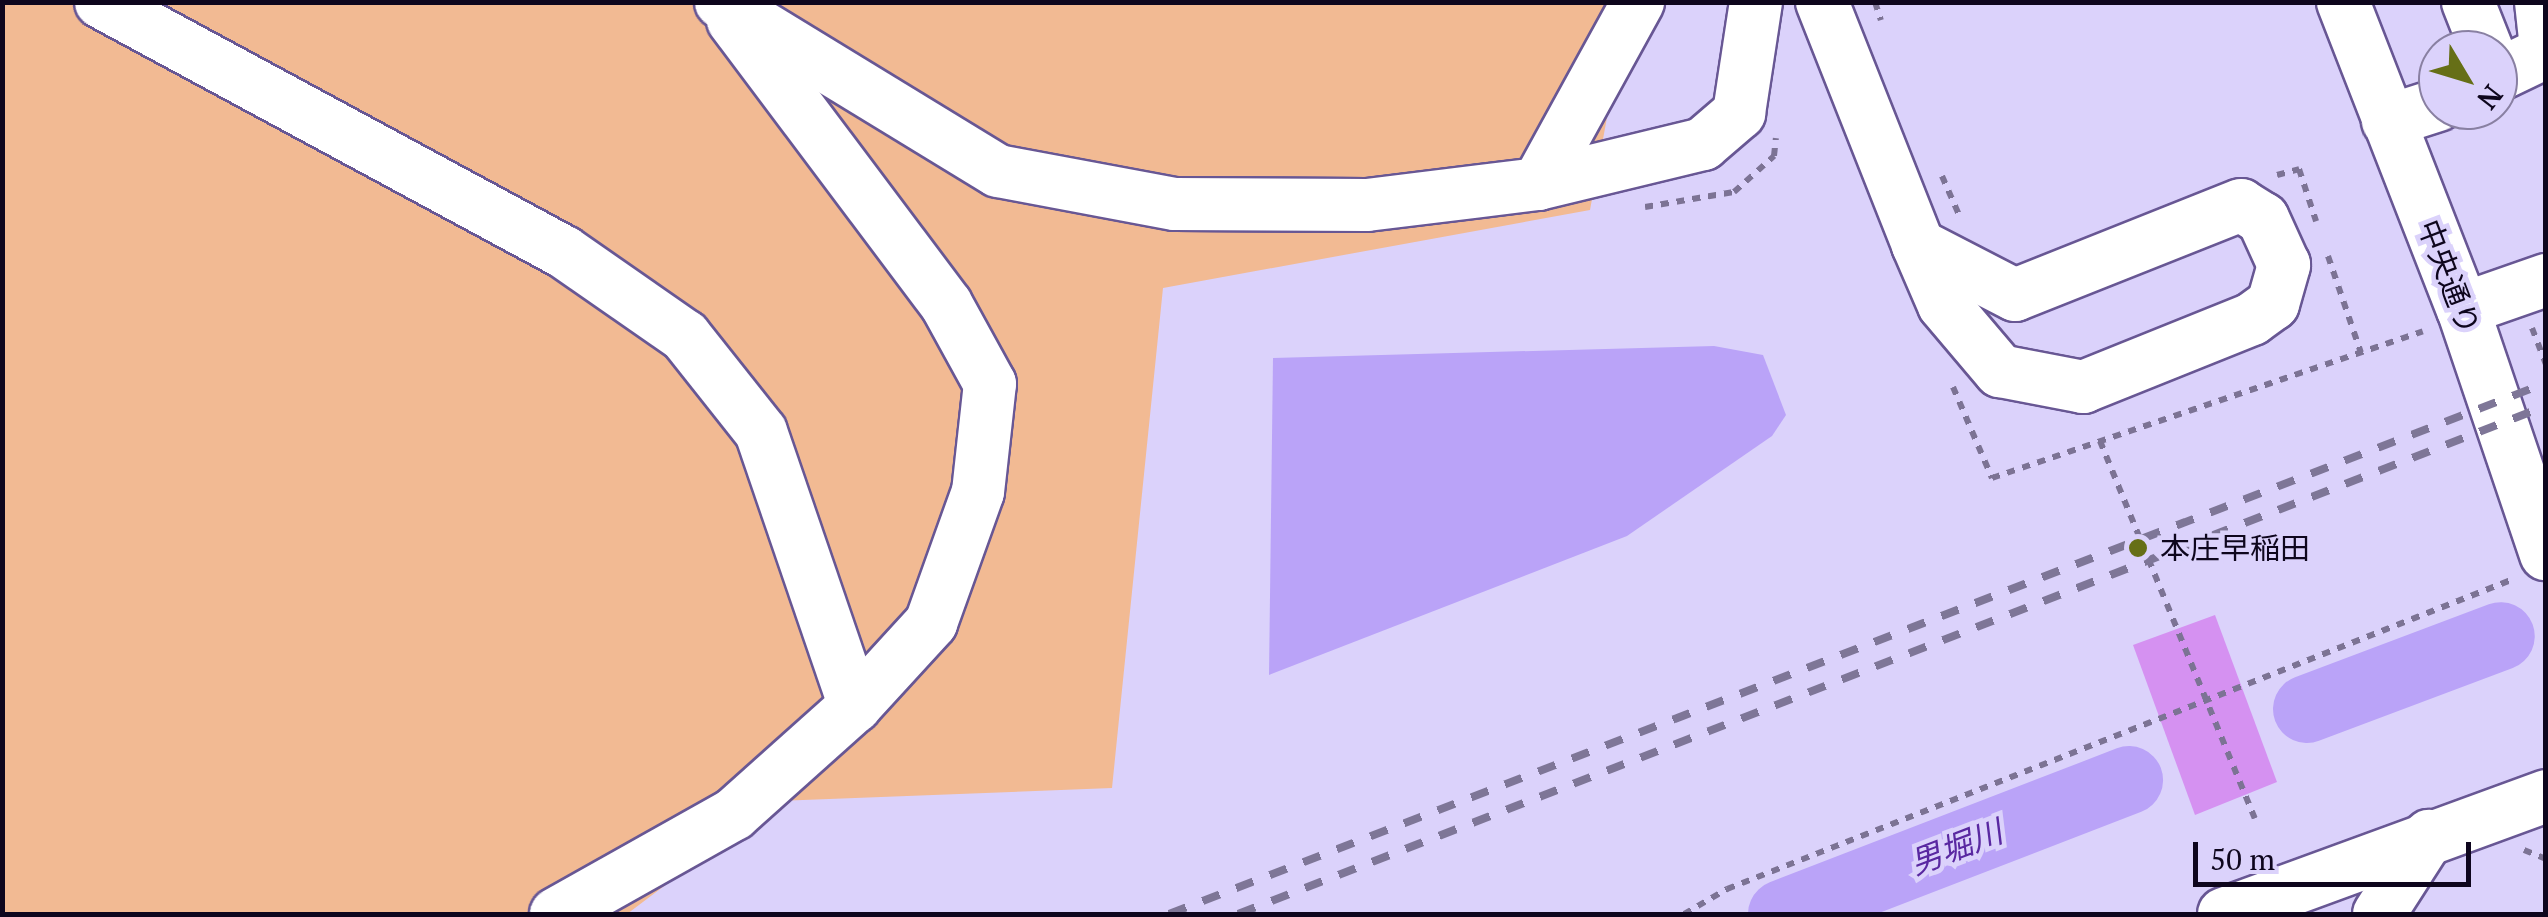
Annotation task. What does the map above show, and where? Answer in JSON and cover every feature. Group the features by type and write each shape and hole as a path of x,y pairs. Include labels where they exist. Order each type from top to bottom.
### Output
{"street":[{"path":"100,2 564,252 684,336 760,432 855,706"},
{"path":"556,914 734,814 855,706 931,623 978,492 990,384 946,304 720,2"},
{"path":"720,2 998,172 1175,204 1367,205 1538,184 1703,144 1738,113 1756,2"},
{"path":"1538,184 1638,2"},
{"path":"1822,2 1941,236 1965,340 1988,360 2083,387 2252,319 2273,304 2284,265 2264,219 2241,205 2015,295 1941,236"},
{"name":"中央通り","path":"2343,2 2388,121 2443,320 2528,567"},
{"path":"2468,2 2479,30"},
{"path":"2518,65 2546,50 2541,2"},
{"path":"2388,121 2418,111"},
{"path":"2443,320 2546,280"},
{"path":"2245,912 2428,836 2546,796"},
{"path":"2379,914 2428,836"}],"path":[{"path":"1874,2 1887,37"},
{"path":"1636,209 1734,192 1774,156 1778,120"},
{"path":"1935,158 1941,236"},
{"path":"2266,177 2299,170 2361,353"},
{"path":"1946,373 1992,478 2361,353 2443,320"},
{"path":"2100,442 2256,818"},
{"path":"1684,914 2528,567"}],"shaded area":[{"path":"2,3 1628,3 1590,210 1163,288 1112,788 777,801 627,914 3,914"},
{"path":"1714,346 1763,355 1786,415 1772,436 1627,536 1269,675 1273,358"}],"building":[{"path":"2215,615 2277,782 2195,815 2133,645"}],"waterway":[{"name":"男堀川","path":"2307,709 2501,636"},
{"name":"男堀川","path":"1782,914 2129,780"}],"railway":[{"path":"1169,914 2546,383"},
{"path":"1238,914 2546,406"}],"place":[{"name":"本庄早稲田","path":"2138,548"}]}
